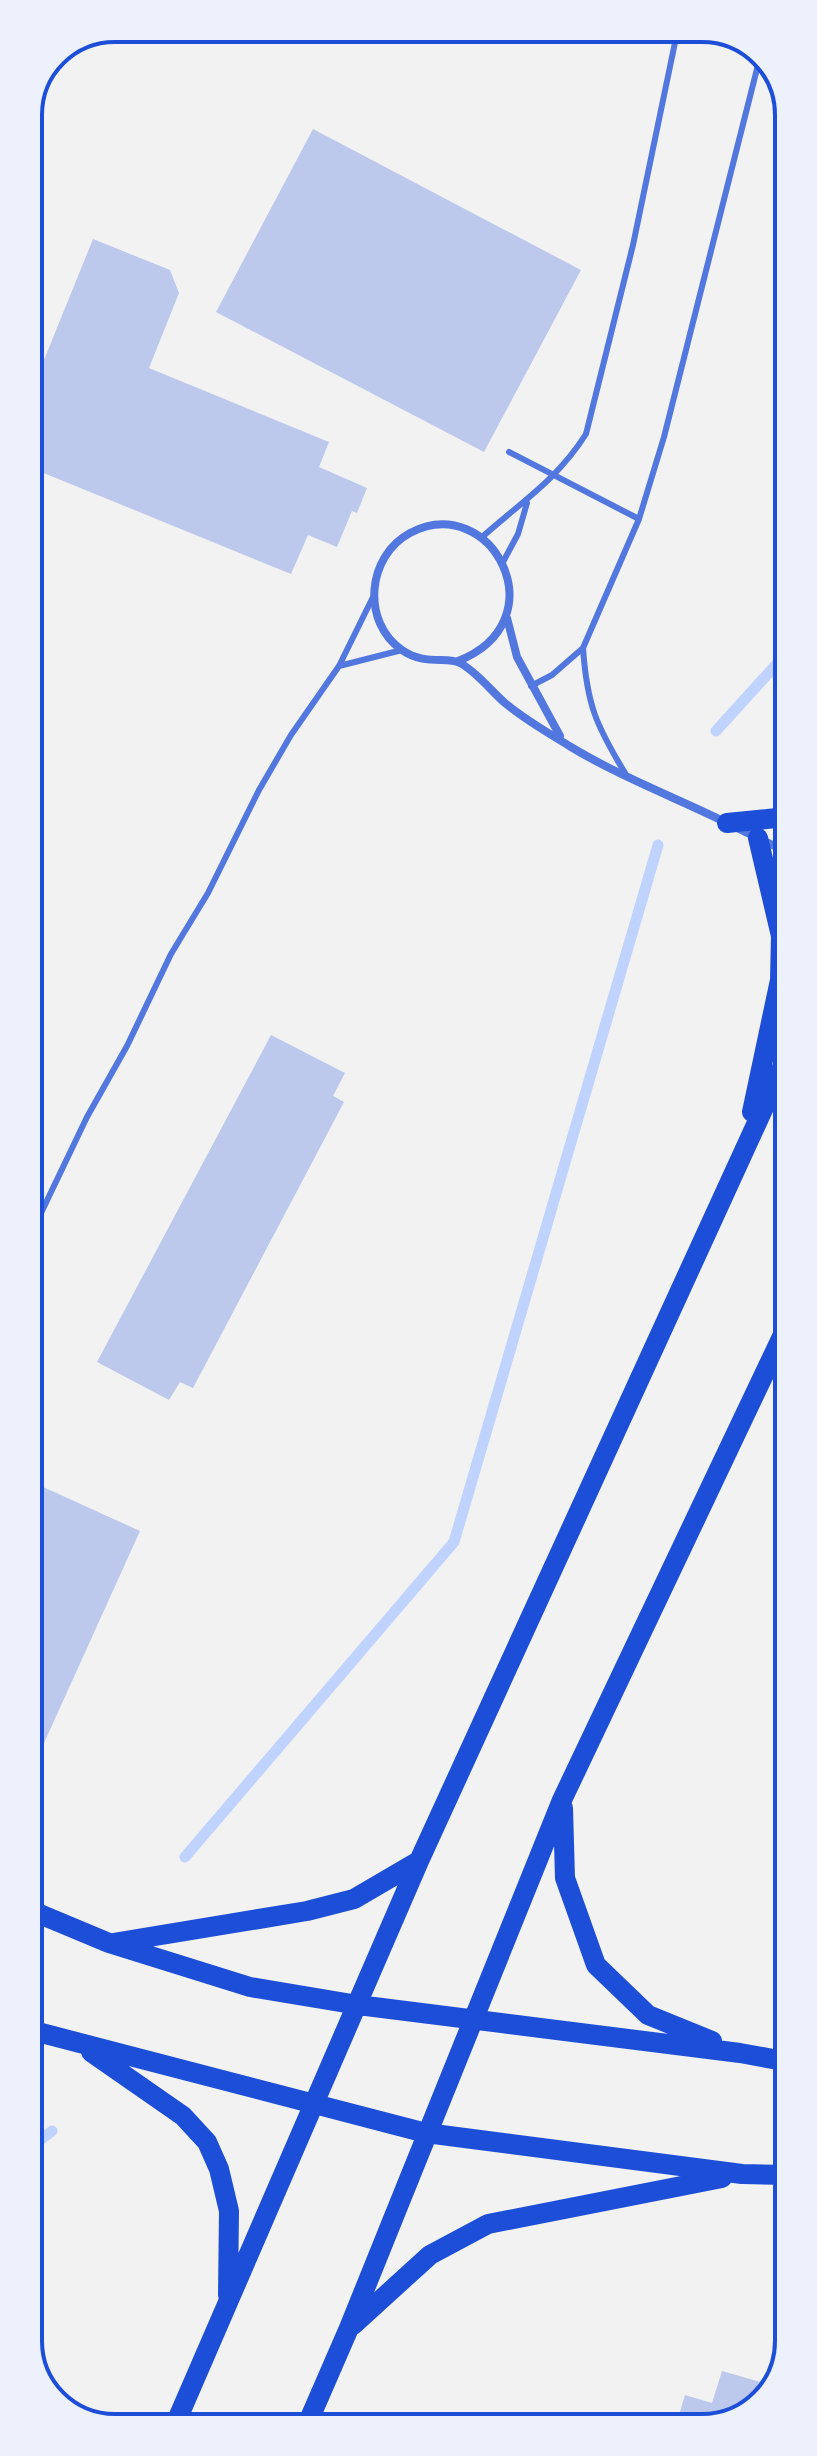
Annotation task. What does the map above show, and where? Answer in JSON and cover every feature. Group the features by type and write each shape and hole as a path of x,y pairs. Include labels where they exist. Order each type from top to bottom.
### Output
{"main road":[{"path":"727,823 775,818"},
{"path":"758,838 775,910"},
{"path":"746,1144 775,991"},
{"path":"180,2414 419,1861 775,1082"},
{"path":"312,2414 562,1800 775,1351"},
{"path":"562,1800 565,1878 596,1965 648,2015 740,2053"},
{"path":"109,1943 307,1911 354,1899 419,1861"},
{"path":"42,1915 109,1943 250,1987 358,2005 474,2017 775,2059"},
{"path":"42,2033 426,2133 742,2174 775,2175"},
{"path":"79,2044 183,2116 207,2142 219,2169 229,2211 228,2303"},
{"path":"349,2328 430,2255 488,2224 742,2174"}],"street":[{"path":"447,526 481,538 503,562 511,599 507,617 488,645 458,661 419,659 402,650 381,627 373,597 375,578 383,560 411,533 447,526"},
{"path":"507,617 517,657 562,740"},
{"path":"458,661 508,706 562,740 775,846"}],"lane":[{"path":"481,538 527,503 571,458 586,434 622,294 675,42"},
{"path":"531,686 552,675 583,648 639,519 664,437 757,67"},
{"path":"509,452 639,519"},
{"path":"503,562 518,534 527,503"},
{"path":"42,1211 171,954 230,853 259,790 291,735 339,666 373,597"},
{"path":"583,648 586,692 597,728 625,773"},
{"path":"339,666 402,650"}],"building":[{"path":"313,129 581,270 484,452 216,312"},
{"path":"93,239 170,270 179,293 149,368 329,442 319,467 367,488 357,513 352,511 337,547 308,535 291,574 42,472 42,365"},
{"path":"271,1035 345,1073 333,1096 344,1102 193,1388 180,1382 169,1400 97,1362"},
{"path":"42,1486 140,1531 42,1747"},
{"path":"722,2371 762,2382 742,2402 721,2412 679,2414 685,2395 712,2403"}],"waterway":[{"path":"716,731 775,666"},
{"path":"185,1857 454,1542 658,845"},
{"path":"42,2139 52,2131"}]}
